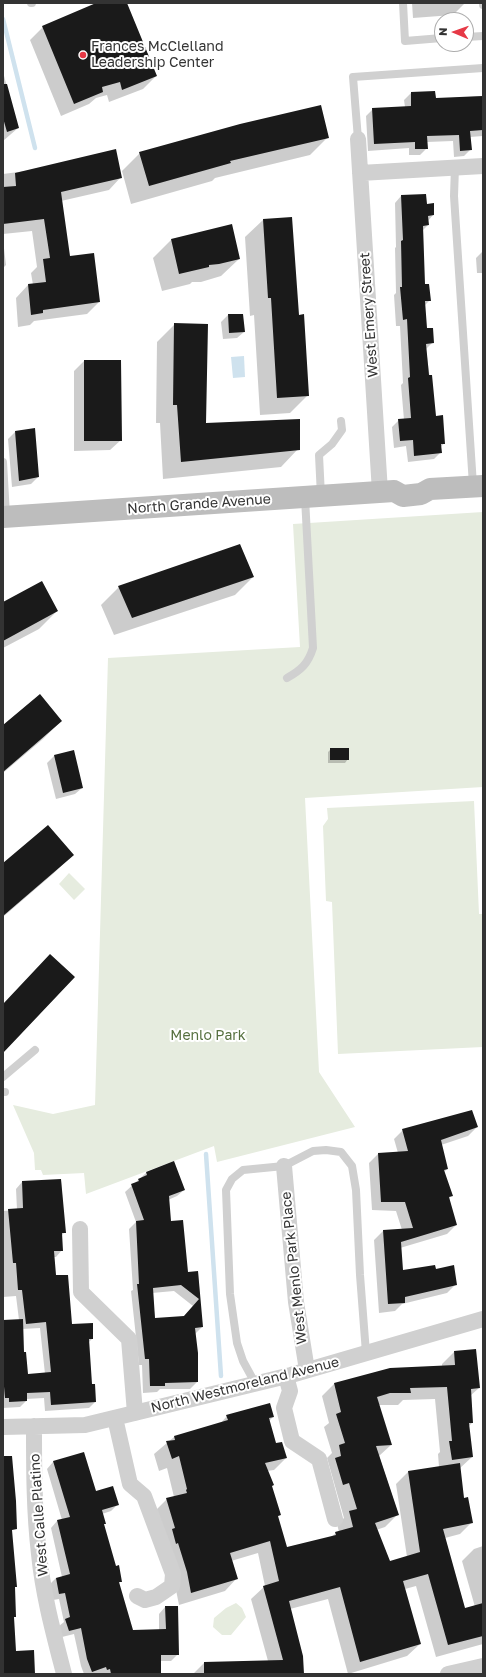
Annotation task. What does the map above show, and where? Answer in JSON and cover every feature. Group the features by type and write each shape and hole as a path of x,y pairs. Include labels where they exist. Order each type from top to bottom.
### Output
{"main road":[{"name":"North Grande Avenue","path":"4,517 387,492 406,496 421,494 430,489 478,486"}],"street":[{"name":"West Emery Street","path":"358,139 387,492"},
{"path":"360,173 483,166"},
{"name":"West Menlo Park Place","path":"284,1166 296,1302 307,1370"},
{"path":"80,1229 81,1292 129,1339 135,1413"},
{"name":"North Westmoreland Avenue","path":"3,1427 85,1425 286,1376 483,1320"},
{"path":"286,1376 290,1391 284,1408 292,1441 319,1459 335,1519"},
{"path":"116,1418 130,1484 144,1496 173,1574 172,1586 156,1597 145,1600 137,1596"},
{"name":"West Calle Platino","path":"34,1426 34,1489 39,1555 45,1592 64,1674"},
{"path":"448,1674 483,1666"}],"lane":[{"path":"403,3 405,41 434,39"},
{"path":"358,139 353,77 483,68"},
{"path":"455,168 454,196 478,486"},
{"path":"286,678 298,672 309,660 313,648 313,497 319,455 332,444 342,430 341,422"},
{"path":"3,462 4,517"},
{"path":"3,1077 35,1050"},
{"path":"255,1383 243,1361 236,1343 230,1294 226,1190 232,1179 243,1170 284,1166 313,1152 326,1150 341,1152 352,1166 356,1190 360,1275 366,1353"}],"green space":[{"name":"Menlo Park","path":"483,512 483,787 305,798 319,1072 355,1127 217,1162 214,1146 86,1194 84,1173 43,1175 41,1170 35,1170 34,1153 13,1105 53,1114 95,1105 108,658 300,647 293,524"},
{"path":"474,801 479,914 483,914 483,1047 338,1054 332,902 326,901 323,826 328,819 327,808"},
{"path":"69,873 85,889 74,900 59,884"},
{"path":"236,1603 242,1608 246,1617 231,1635 222,1635 213,1627 214,1618 226,1608"}],"water":[{"path":"244,356 245,377 233,378 231,357"}],"building":[{"name":"Frances McClelland Leadership Center","path":"96,3 127,3 157,76 122,90 120,82 102,87 103,92 74,104 42,26"},
{"path":"3,84 7,84 19,128 7,132 3,118"},
{"path":"435,91 436,98 483,96 483,130 470,131 472,150 460,151 459,135 427,136 428,149 415,149 415,142 374,144 372,108 411,106 411,92"},
{"path":"321,105 329,138 230,161 231,163 149,186 139,152 240,124"},
{"path":"116,149 122,178 61,192 70,256 94,253 100,302 43,310 43,313 31,315 28,284 46,282 43,259 50,258 44,219 3,224 3,187 16,186 15,173"},
{"path":"426,194 427,204 434,203 434,215 428,216 429,225 423,226 425,284 429,284 431,301 425,301 427,328 433,328 434,343 426,344 429,375 432,375 436,416 443,415 445,444 441,444 442,453 414,456 413,440 400,441 398,419 411,418 408,378 410,377 407,319 403,320 400,287 402,287 401,241 403,240 401,195"},
{"path":"292,217 299,315 304,314 309,396 277,398 271,298 268,298 263,219"},
{"path":"232,224 240,259 209,265 209,267 179,274 171,239"},
{"path":"228,314 243,314 245,332 229,333"},
{"path":"174,323 208,324 206,423 300,419 300,450 181,462 177,405 173,405"},
{"path":"84,360 121,360 122,441 84,441"},
{"path":"35,428 39,477 19,481 15,431"},
{"path":"240,544 254,577 132,618 118,586"},
{"path":"42,581 58,611 3,641 3,602"},
{"path":"40,694 62,721 3,772 3,725"},
{"path":"330,748 349,748 349,760 330,760"},
{"path":"74,750 83,788 63,793 54,755"},
{"path":"48,825 74,855 3,916 3,863"},
{"path":"50,954 75,977 3,1053 3,1004"},
{"path":"472,1110 478,1127 441,1140 448,1169 444,1170 453,1196 449,1197 457,1225 401,1242 403,1270 435,1265 436,1269 454,1265 457,1285 405,1297 405,1303 388,1304 383,1230 413,1228 405,1202 381,1202 378,1153 408,1151 402,1129"},
{"path":"174,1161 185,1190 169,1196 171,1221 183,1220 188,1272 198,1271 203,1327 195,1328 198,1353 198,1382 165,1383 165,1386 150,1386 149,1359 145,1359 137,1284 139,1284 136,1221 144,1220 131,1184 139,1181 138,1179 147,1175 146,1172","holes":["181,1285 199,1299 184,1316 155,1318 153,1288"]},
{"path":"61,1179 66,1233 62,1233 63,1251 54,1251 56,1275 68,1275 72,1324 93,1323 93,1339 89,1339 92,1384 95,1384 96,1402 51,1405 50,1392 27,1393 27,1401 9,1402 9,1398 5,1398 3,1375 3,1320 23,1319 24,1352 26,1352 28,1374 51,1372 46,1322 26,1324 22,1290 18,1290 16,1263 13,1263 8,1209 23,1208 22,1181"},
{"path":"476,1349 480,1388 471,1389 473,1423 469,1423 473,1457 452,1460 449,1441 452,1441 447,1387 410,1388 411,1393 390,1393 377,1397 392,1445 376,1446 399,1515 375,1523 390,1561 420,1552 408,1471 460,1463 464,1498 468,1497 473,1523 443,1529 465,1608 483,1603 483,1636 448,1645 428,1574 403,1581 421,1644 360,1662 340,1587 289,1601 303,1656 304,1674 204,1674 204,1662 283,1660 263,1586 279,1581 270,1541 230,1553 238,1579 191,1593 187,1572 172,1529 175,1528 166,1498 187,1493 187,1489 179,1456 172,1459 166,1441 175,1440 174,1436 228,1420 226,1415 270,1403 274,1417 269,1418 276,1443 282,1442 287,1458 265,1463 274,1485 272,1486 281,1515 278,1516 287,1547 336,1535 335,1532 353,1527 349,1511 357,1509 349,1483 343,1485 335,1458 341,1456 339,1445 345,1443 336,1414 341,1412 334,1383 390,1368 455,1365 454,1351"},
{"path":"84,1452 96,1491 113,1486 119,1505 102,1510 106,1524 104,1524 116,1566 119,1565 122,1582 119,1582 133,1630 166,1629 165,1606 178,1606 179,1655 161,1655 161,1674 111,1674 110,1669 107,1670 106,1667 92,1672 87,1659 81,1628 69,1631 65,1619 70,1617 65,1593 59,1594 56,1578 70,1574 57,1520 70,1517 53,1461"},
{"path":"3,1456 12,1456 16,1501 17,1529 12,1530 17,1587 15,1587 16,1617 14,1617 16,1651 34,1650 35,1674 3,1674"}],"waterway":[{"path":"3,19 35,148"},
{"path":"206,1154 221,1376"}],"place":[{"name":"Frances McClelland Leadership Center","path":"83,55"}]}
